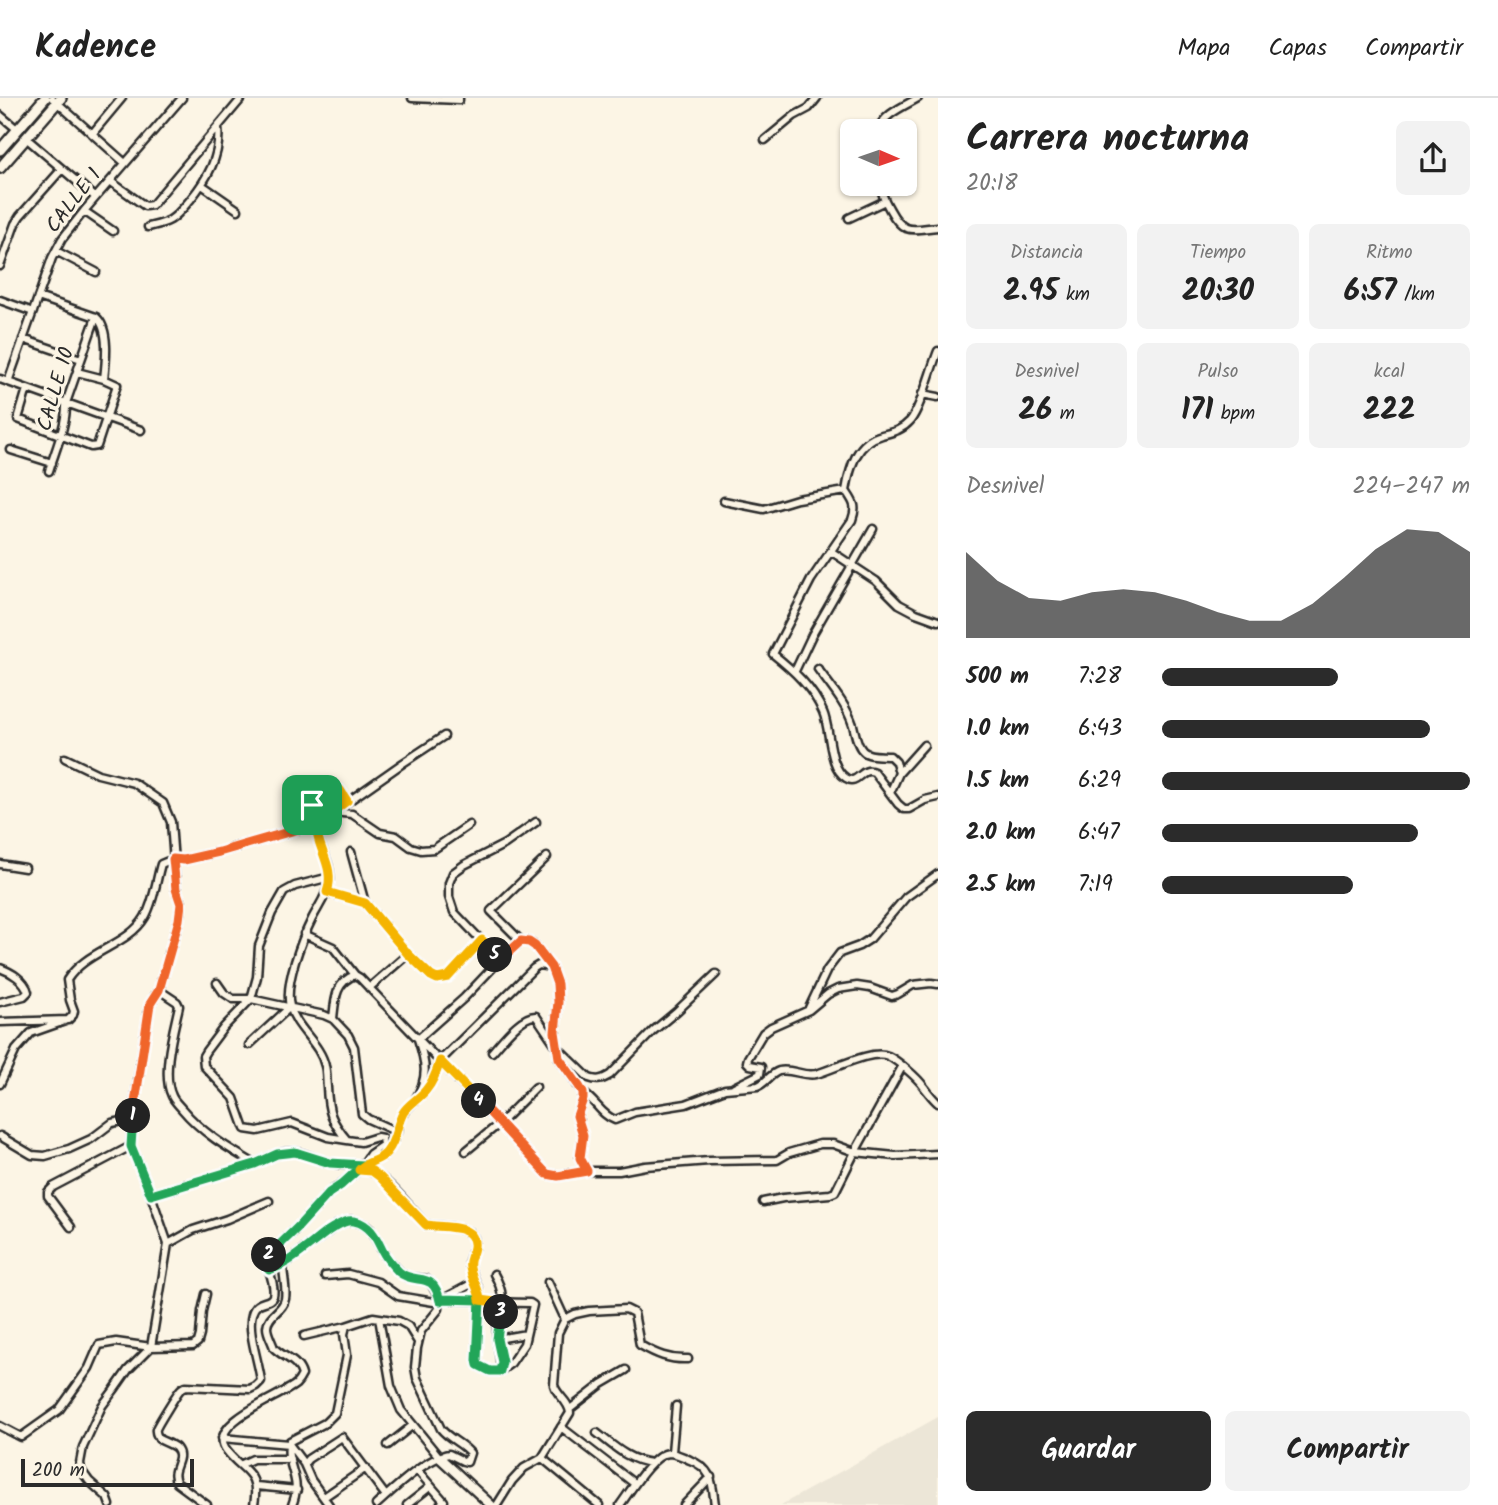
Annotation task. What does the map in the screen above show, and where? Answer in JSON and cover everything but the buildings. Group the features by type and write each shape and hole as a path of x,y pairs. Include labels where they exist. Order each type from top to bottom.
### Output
{"main road":[{"path":"0,150 45,98"},
{"path":"0,168 57,100"}],"street":[{"path":"92,134 122,98"},
{"name":"CALLE 1","path":"8,382 62,239 182,98"},
{"path":"110,181 145,206 152,205 242,98"},
{"path":"412,98 459,99"},
{"path":"765,140 794,116 809,108 817,98"},
{"path":"885,119 918,98"},
{"path":"57,100 125,163"},
{"path":"0,115 18,130"},
{"path":"148,227 167,222 176,215 202,184 218,148 218,127"},
{"path":"26,138 95,197"},
{"path":"0,266 3,250 20,216 62,169"},
{"path":"202,184 238,210"},
{"path":"883,196 896,221 905,229 938,227"},
{"path":"849,218 885,201"},
{"path":"84,211 113,232"},
{"path":"56,251 96,272"},
{"path":"38,297 96,317 102,324 106,354 104,379"},
{"path":"0,300 33,312"},
{"name":"CALLE 10","path":"50,471 66,402 96,317"},
{"path":"23,339 81,359"},
{"path":"938,351 912,418 902,429 874,437 864,444 855,458 846,491 855,505 852,520 811,580 773,654 795,671 822,709 835,764 849,780 856,779 867,770 874,772 904,809 938,797"},
{"path":"27,389 18,419 91,447 97,446 117,385 77,372"},
{"path":"0,379 141,430"},
{"path":"922,394 938,397"},
{"path":"11,450 52,463"},
{"path":"724,501 764,509 797,499 846,491"},
{"path":"795,671 812,635 873,529"},
{"path":"832,552 876,581 899,604 938,621"},
{"path":"818,669 841,700 864,753 890,756 896,762 899,773"},
{"path":"0,1084 16,1050 31,1033 68,1020 74,1015 67,980 86,959 127,936 144,919 161,864 173,859 184,860 219,852 318,822 444,736"},
{"path":"890,793 899,773 924,745"},
{"path":"65,758 98,774 134,783 163,803 171,822 176,889 181,904 159,990 150,1004 132,1119 131,1146 167,1244 151,1347 128,1370 102,1406 83,1447 80,1463 89,1481 107,1497 110,1505"},
{"path":"347,801 337,788 312,797 318,822 316,830 330,877 327,892 304,934 289,995 290,1007 299,1025 321,1055 325,1066 330,1116 347,1140"},
{"path":"332,812 352,814 380,833 396,836 411,847 421,850 435,849 469,825"},
{"path":"500,960 454,912 449,897 449,883 453,873 477,857 505,844 536,822"},
{"path":"351,852 365,903 408,954 431,976 437,979 448,977 482,940"},
{"path":"547,857 491,911 521,941 535,946 551,967 557,984 555,1032 559,1058 583,1093 597,1103 607,1117 615,1119 635,1112 686,1104 761,1074 761,1067 747,1062 763,1033 808,1010 838,989 857,986 892,996 913,985 938,984"},
{"path":"0,864 25,868"},
{"path":"808,1010 827,970 840,953 870,939 906,897 938,874"},
{"path":"330,877 295,886 284,892 259,946 257,977 251,999 224,1027 202,1056 202,1062 233,1098 245,1129 258,1131 292,1123 328,1138 361,1142 382,1138 383,1145 370,1154 361,1168"},
{"path":"327,892 365,903"},
{"path":"304,934 333,947 355,975 547,1174 558,1176 587,1171 619,1171 645,1166 731,1159 777,1160 789,1153 820,1144 833,1144 855,1152 895,1156 938,1154"},
{"path":"418,1039 521,941"},
{"path":"369,988 408,954"},
{"path":"207,1505 177,1483 173,1474 179,1454 173,1446 159,1439 156,1432 177,1394 186,1386 250,1389 261,1381 254,1350 252,1314 256,1307 275,1295 269,1270 265,1265 267,1257 329,1193 387,1152 406,1108 428,1089 440,1061 534,968 539,965 551,967"},
{"path":"0,968 25,984 28,992 24,996 0,1002"},
{"path":"492,1052 524,1019 531,1015 536,1016 557,1047 589,1078 603,1079 716,974"},
{"path":"333,1019 337,991 347,978 355,975"},
{"path":"217,983 233,999 251,999 333,1019 348,1035 354,1047 362,1114 397,1132"},
{"path":"159,990 179,1006 168,1073 172,1096 205,1132 255,1164"},
{"path":"249,1045 290,1007"},
{"path":"0,1022 68,1020"},
{"path":"413,1104 425,1075 425,1063 418,1039"},
{"path":"726,1089 758,1086 778,1071 812,1075 878,1053 887,1055 902,1067 924,1086 938,1103"},
{"path":"763,1202 835,1192 902,1067"},
{"path":"467,1151 536,1087"},
{"path":"583,1093 577,1116 583,1135 580,1158 587,1171"},
{"path":"0,1136 40,1157 69,1149 91,1139 112,1123 132,1119"},
{"path":"71,1227 48,1196 48,1192 53,1186 131,1146"},
{"path":"151,1195 255,1164 277,1154 295,1152 330,1163 372,1171 426,1225 452,1227 469,1232 474,1238 474,1248 469,1261 480,1300 478,1365 490,1371 500,1371 511,1363 520,1352 533,1305 480,1300 441,1301 398,1296 378,1282 348,1274 325,1276"},
{"path":"167,1244 193,1230 269,1201"},
{"path":"269,1270 283,1265 337,1225 356,1221 373,1233 386,1257 400,1272 407,1277 426,1279 438,1294 441,1301 438,1312 421,1331 418,1342 415,1357 417,1378 437,1424 445,1434 470,1452 469,1460 467,1462 449,1454 442,1455 417,1470 376,1505"},
{"path":"254,1505 254,1480 223,1446 222,1437 224,1432 244,1415 297,1384 302,1375 295,1362 274,1348 268,1334 269,1318 283,1304 286,1296 283,1265"},
{"path":"494,1274 501,1287 502,1303 497,1339 502,1362 500,1371"},
{"path":"441,1301 475,1282"},
{"path":"548,1282 565,1319"},
{"path":"0,1426 21,1437 59,1410 89,1368 99,1345 116,1342 151,1347 193,1346 198,1342 205,1294"},
{"path":"570,1409 554,1385 558,1333 565,1319 575,1314 626,1309 634,1313 640,1345 673,1360 688,1360"},
{"path":"304,1336 373,1317 399,1321 408,1326 418,1342"},
{"path":"379,1318 391,1387 401,1410 440,1458 491,1505"},
{"path":"292,1505 297,1490 289,1444 325,1423 335,1413 347,1355 344,1334 346,1326"},
{"path":"497,1339 526,1334"},
{"path":"497,1505 524,1468 542,1458 570,1409 602,1384 626,1370"},
{"path":"672,1452 676,1406"},
{"path":"388,1445 413,1425"},
{"path":"561,1427 635,1484"},
{"path":"597,1433 624,1454 639,1462 651,1463"},
{"path":"222,1437 289,1444 325,1502 366,1468"},
{"path":"303,1464 342,1437 386,1496"},
{"path":"620,1505 651,1463 672,1452 701,1464 711,1477 715,1505"},
{"path":"542,1458 599,1505"},
{"path":"242,1464 253,1459 290,1459"},
{"path":"417,1470 444,1501 440,1505"},
{"path":"684,1505 711,1477"},
{"path":"256,1486 297,1490"},
{"path":"407,1505 431,1486"}],"shaded area":[{"path":"938,1417 938,1505 781,1505"}],"route":[{"path":"312,805 312,797 335,788 340,790 347,801 316,824 328,864 330,877 327,892 365,903 408,954 431,976 437,979 448,977 482,940 500,960 521,941 535,946 551,967 557,984 555,1032 559,1058 583,1093 577,1116 583,1135 580,1158 587,1171 558,1176 547,1174 440,1061 428,1089 406,1108 387,1152 359,1170 372,1171 380,1177 426,1225 452,1227 469,1232 474,1238 474,1248 469,1261 480,1300 502,1303 497,1339 502,1362 500,1371 490,1371 478,1365 480,1300 440,1301 435,1288 426,1279 407,1277 400,1272 386,1257 370,1229 363,1224 351,1220 337,1225 283,1265 267,1269 267,1257 329,1193 363,1165 330,1163 295,1152 277,1154 255,1164 151,1195 131,1146 132,1119 150,1004 159,990 179,920 181,904 176,889 173,859 184,860 219,852 316,824 319,821 312,805"}]}
